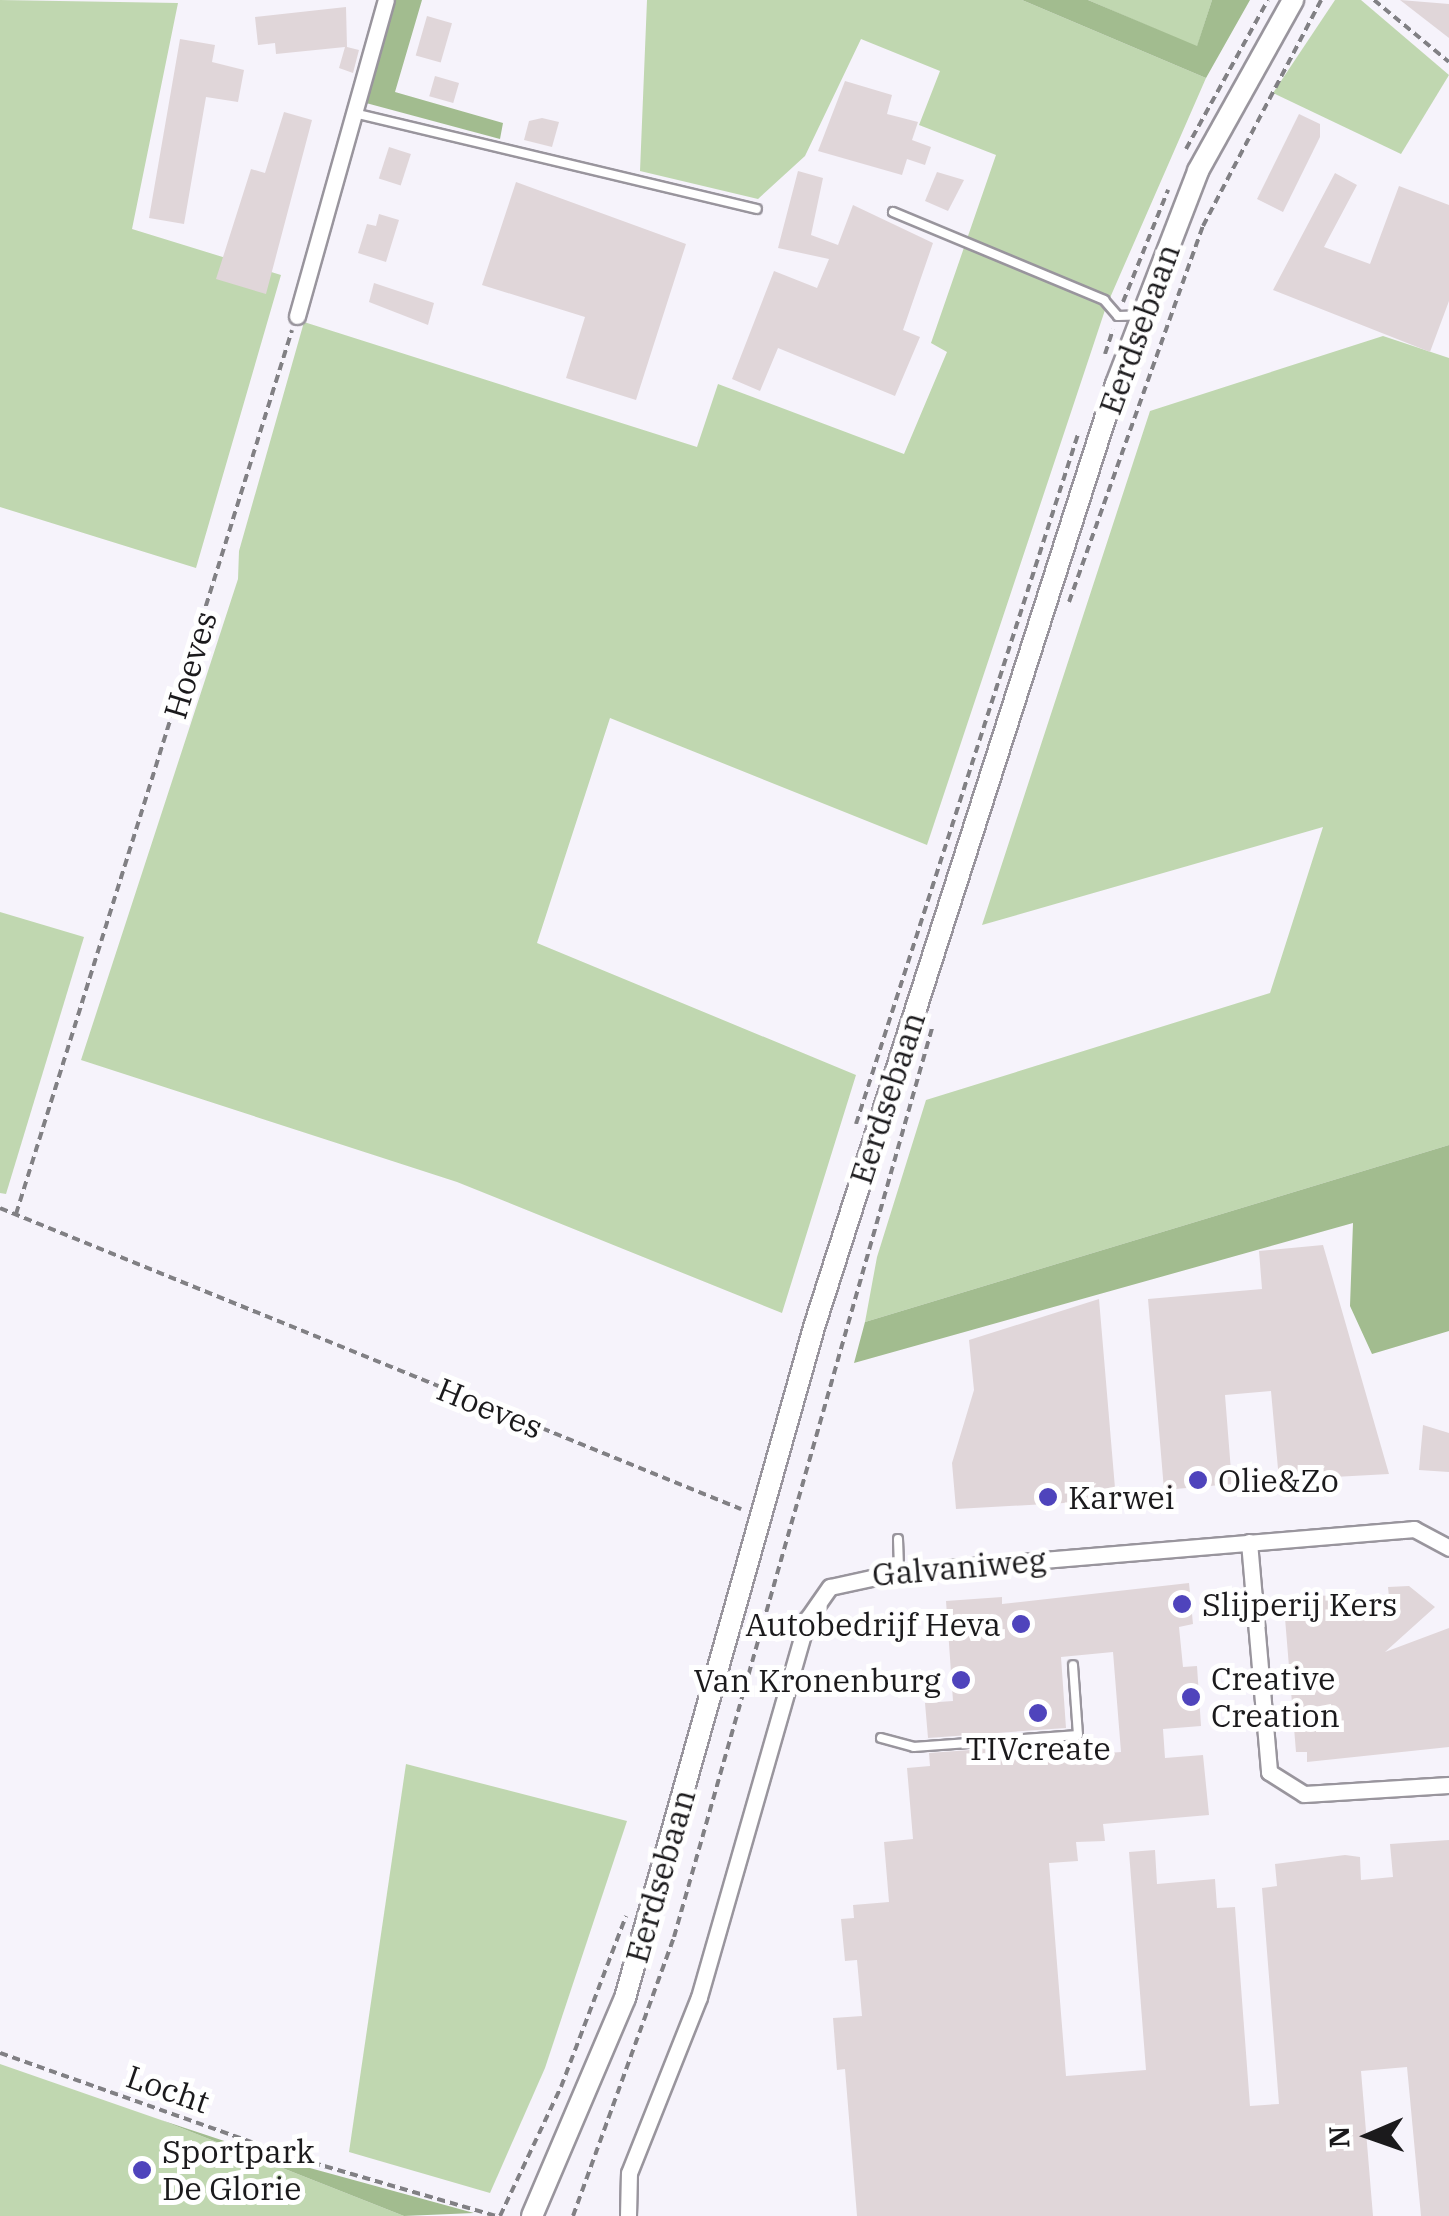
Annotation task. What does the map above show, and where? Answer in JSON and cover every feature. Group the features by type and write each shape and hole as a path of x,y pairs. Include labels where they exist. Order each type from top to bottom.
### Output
{"main road":[{"name":"Eerdsebaan","path":"532,2216 625,1998 815,1324 1143,314 1198,171 1293,0"}],"street":[{"path":"297,316 386,0"},
{"name":"Galvaniweg","path":"628,2216 629,2173 699,1997 808,1618 818,1598 848,1578 1249,1542 1414,1529 1449,1548"},
{"path":"1249,1542 1269,1772 1304,1794 1449,1784"}],"lane":[{"path":"354,113 756,208"},
{"path":"893,212 1104,300 1118,316 1143,314"},
{"path":"898,1539 899,1572"},
{"path":"881,1738 914,1747 1078,1736 1073,1665"}],"path":[{"name":"Eerdsebaan","path":"1068,604 1202,226 1321,0"},
{"path":"1374,0 1449,62"},
{"name":"Hoeves","path":"16,1214 297,316"},
{"name":"Eerdsebaan","path":"573,2216 674,1937 935,1020"},
{"name":"Hoeves","path":"0,1208 743,1510"},
{"name":"Locht","path":"0,2052 300,2159 496,2216"}],"green space":[{"path":"0,0 178,3 132,229 281,275 196,568 0,507"},
{"path":"395,0 422,0 395,92 503,123 500,139 366,103"},
{"path":"647,0 1022,0 1206,78 1106,307 927,845 610,718 537,943 856,1075 782,1313 457,1182 81,1060 238,579 239,551 304,322 697,447 718,384 904,454 947,352 931,343 996,155 919,125 940,71 861,39 805,156 758,199 640,171"},
{"path":"1022,0 1088,0 1197,46 1212,0 1250,0 1206,78"},
{"path":"1088,0 1212,0 1197,47"},
{"path":"1335,0 1361,0 1449,75 1401,154 1273,93"},
{"path":"1383,336 1449,358 1449,1145 865,1322 877,1257 926,1100 1270,993 1323,827 982,925 1150,411"},
{"path":"0,912 84,937 6,1194 0,1193"},
{"path":"1449,1145 1449,1331 1372,1354 1350,1306 1353,1223 854,1363 865,1322"},
{"path":"406,1764 627,1821 545,2068 490,2193 349,2152"},
{"name":"Sportpark De Glorie","path":"0,2064 161,2120 404,2216 0,2216"},
{"path":"161,2120 288,2162 474,2213 404,2216"}],"building":[{"path":"1400,0 1449,4 1449,38"},
{"path":"346,7 347,47 359,50 353,73 339,68 345,47 276,54 275,43 258,45 255,17"},
{"path":"427,16 452,23 441,63 416,55"},
{"path":"180,39 215,45 212,62 244,70 238,102 206,97 184,224 149,218"},
{"path":"435,76 459,83 453,103 429,96"},
{"path":"845,81 892,95 887,114 918,122 912,140 931,147 925,165 907,159 902,175 818,151"},
{"path":"284,112 312,120 266,294 216,279 251,169 265,173"},
{"path":"1299,114 1320,124 1320,137 1283,212 1257,199"},
{"path":"542,118 559,122 552,147 524,140 529,121"},
{"path":"389,147 411,154 401,185 379,178"},
{"path":"798,171 823,178 811,235 838,245 853,205 933,243 903,330 920,337 895,396 778,348 760,391 732,379 774,271 817,288 829,259 778,248"},
{"path":"937,172 964,180 948,211 925,201"},
{"path":"1335,173 1357,185 1324,247 1370,264 1399,186 1449,205 1449,301 1430,352 1273,290"},
{"path":"516,182 686,244 636,400 566,378 585,317 482,285"},
{"path":"379,214 399,220 386,262 358,253 367,224 376,226"},
{"path":"374,283 434,303 428,325 369,302"},
{"path":"1323,1245 1389,1474 1279,1480 1271,1391 1225,1395 1232,1484 1164,1490 1148,1299 1262,1289 1259,1251"},
{"path":"1099,1299 1116,1500 956,1509 952,1463 974,1390 969,1340"},
{"path":"1423,1425 1449,1433 1449,1472 1419,1470"},
{"path":"1189,1583 1193,1624 1179,1627 1183,1667 1197,1666 1201,1726 1163,1729 1165,1758 1203,1755 1209,1815 1103,1824 1105,1841 1076,1842 1078,1861 1049,1863 1066,2076 1146,2070 1129,1852 1155,1850 1157,1884 1215,1879 1217,1908 1235,1907 1250,2106 1279,2104 1262,1888 1277,1886 1275,1864 1345,1855 1360,1857 1361,1880 1393,1877 1390,1844 1449,1840 1449,2216 1421,2216 1407,2067 1361,2071 1373,2216 857,2216 845,2069 837,2070 833,2018 862,2016 857,1960 845,1961 841,1919 854,1918 853,1905 889,1902 884,1842 913,1839 907,1768 930,1766 929,1753 1068,1743 1069,1756 1121,1752 1113,1652 1061,1657 1066,1728 928,1738 925,1703 953,1701 946,1601 1002,1597 1002,1604"},
{"path":"1409,1586 1435,1607 1385,1652 1449,1628 1449,1747 1307,1762 1307,1752 1296,1752 1284,1606 1294,1606 1294,1595 1389,1597 1388,1587"}],"place":[{"name":"Olie&Zo","path":"1198,1480"},
{"name":"Karwei","path":"1048,1497"},
{"name":"Slijperij Kers","path":"1182,1604"},
{"name":"Autobedrijf Heva","path":"1021,1624"},
{"name":"Van Kronenburg","path":"961,1680"},
{"name":"Creative Creation","path":"1191,1697"},
{"name":"TIVcreate","path":"1038,1713"},
{"name":"Sportpark De Glorie","path":"142,2170"}]}
